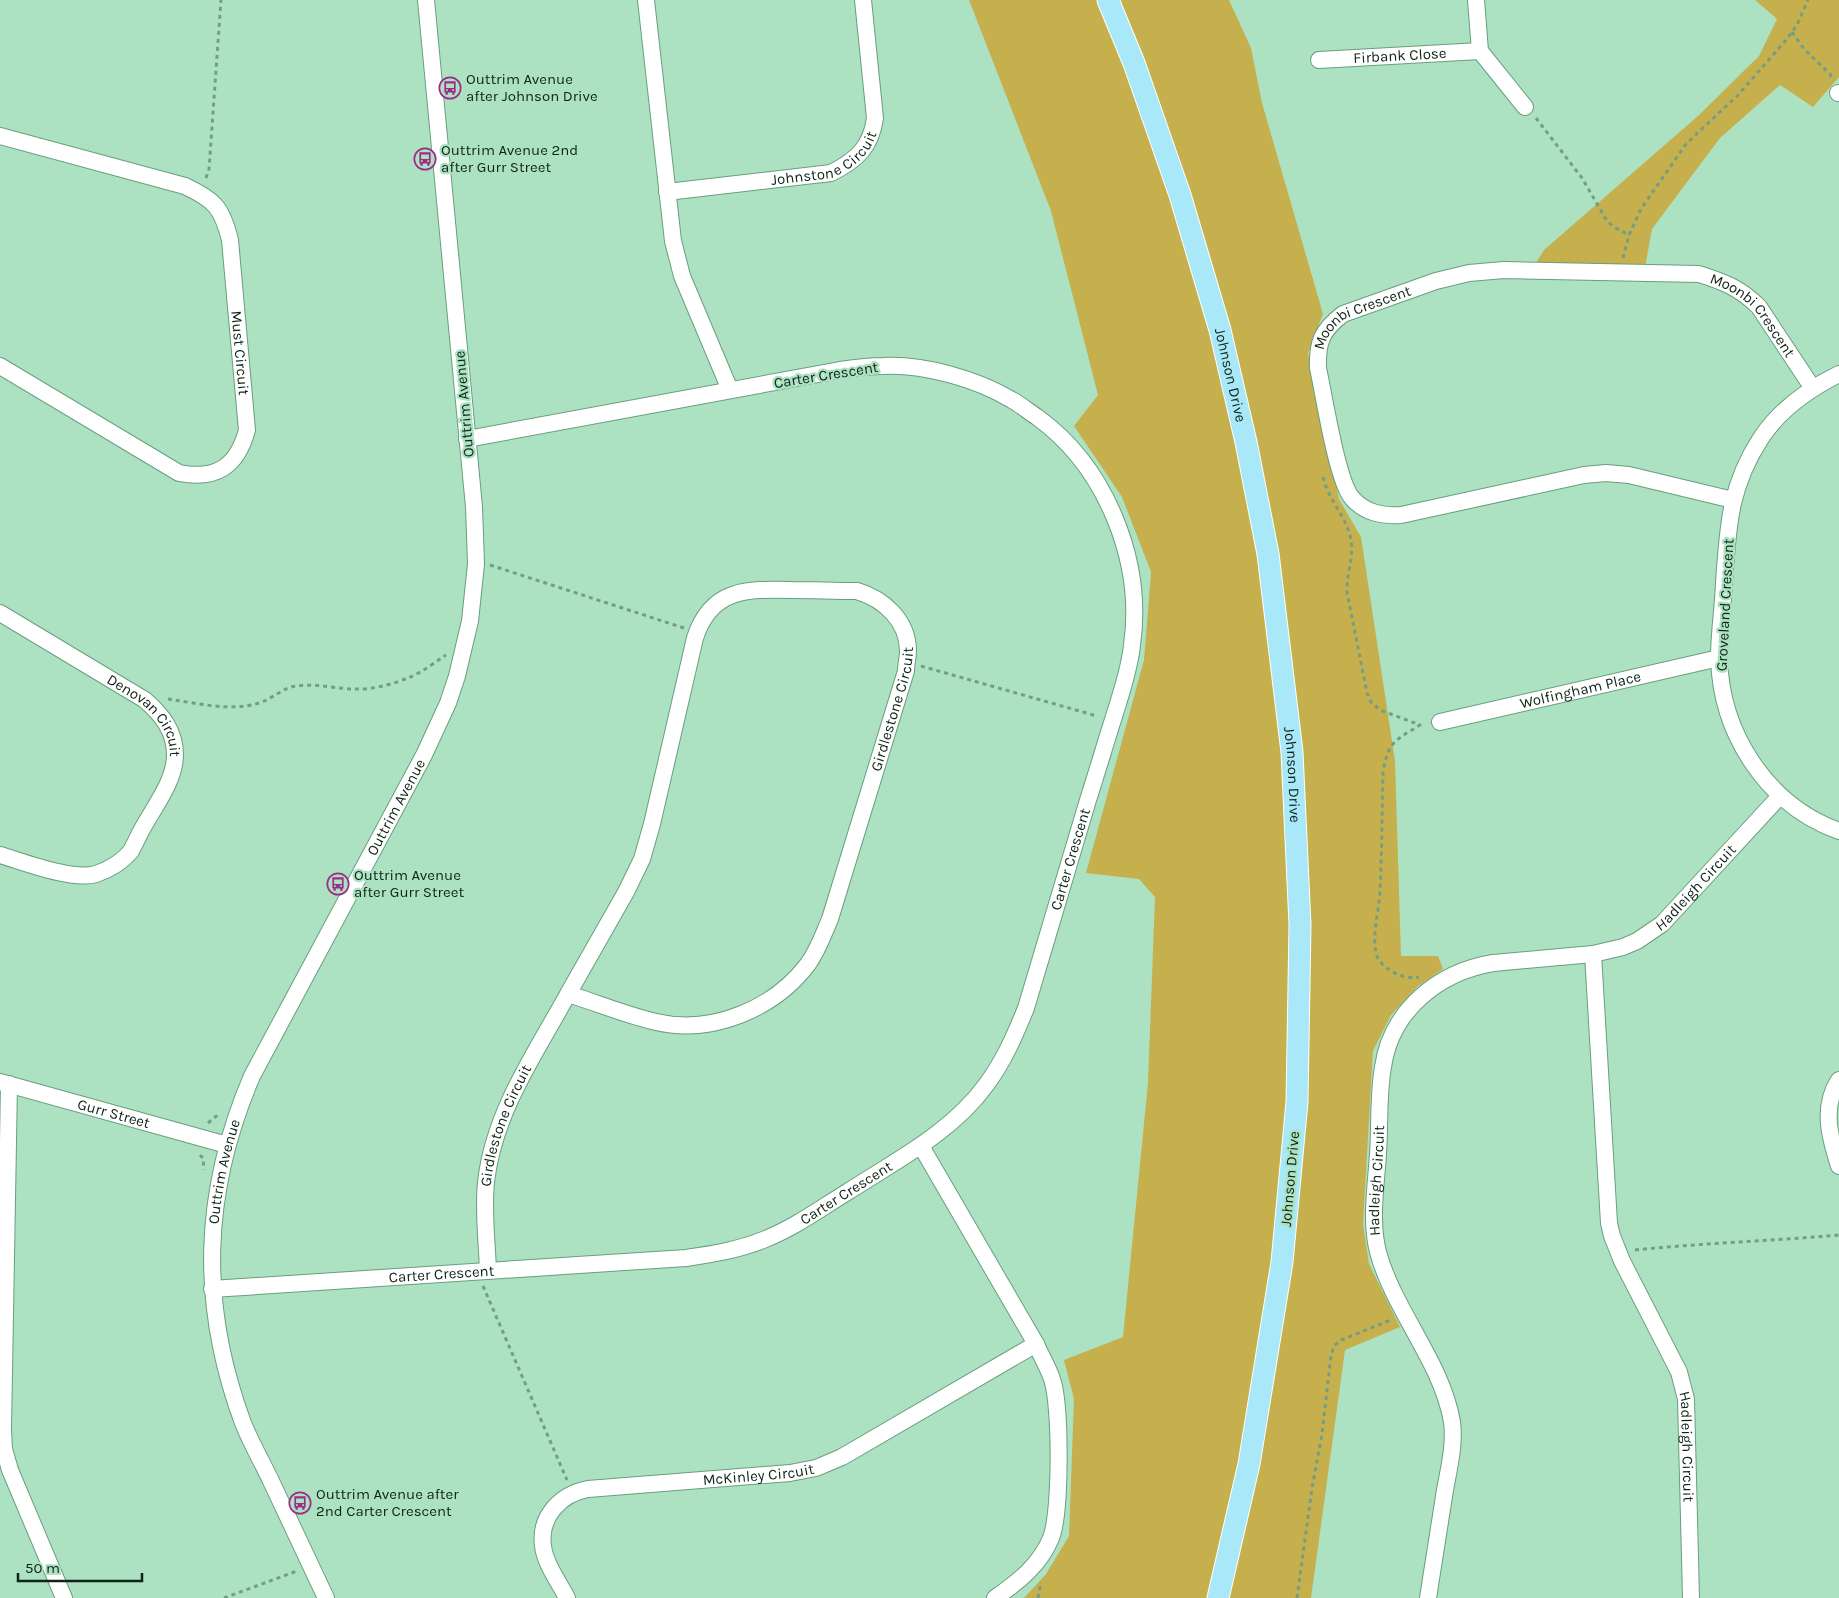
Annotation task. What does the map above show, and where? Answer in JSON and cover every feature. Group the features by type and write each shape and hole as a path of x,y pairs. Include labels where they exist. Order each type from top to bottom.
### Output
{"main road":[{"name":"Johnson Drive","path":"1108,0 1134,63 1180,195 1220,330 1246,442 1268,554 1292,752 1300,925 1297,1102 1282,1262 1249,1464 1223,1568 1218,1598"},
{"name":"Johnson Drive","path":"1211,1598 1223,1568"}],"street":[{"name":"Outtrim Avenue","path":"326,1598 244,1425 224,1362 219,1344 212,1289 211,1252 213,1216 227,1145 252,1076 424,755 448,703 470,621 476,564 474,507 426,0"},
{"path":"646,0 673,241 682,276 730,390"},
{"name":"Johnstone Circuit","path":"667,192 831,173 850,164 865,148 874,128 876,118 863,0"},
{"path":"1476,0 1480,51 1525,107"},
{"name":"Firbank Close","path":"1319,60 1480,51"},
{"name":"Must Circuit","path":"0,136 184,186 200,193 212,202 225,219 230,240 247,430 242,446 233,460 220,470 212,474 195,476 179,472 0,366"},
{"name":"Moonbi Crescent","path":"1733,500 1629,476 1606,473 1584,475 1401,515 1385,516 1370,512 1351,498 1341,477 1318,368 1317,352 1322,337 1330,324 1343,314 1436,281 1469,273 1504,270 1699,274 1726,282 1749,297 1759,307 1812,388"},
{"name":"Carter Crescent","path":"212,1289 686,1258 727,1252 766,1239 802,1220 921,1146 956,1118 986,1086 1009,1049 1026,1008 1129,665 1133,643 1134,599 1127,555 1121,534 1103,494 1078,457 1048,425 1011,400 971,381 928,369 884,366 840,370 467,439"},
{"name":"Groveland Crescent","path":"1839,374 1812,388 1785,410 1762,436 1744,467 1733,500 1728,530 1719,658 1723,697 1735,734 1754,767 1780,796 1794,807 1825,826 1839,831"},
{"name":"Girdlestone Circuit","path":"482,1271 486,1181 494,1141 508,1102 568,994 626,892 642,859 697,632 709,610 735,593 756,589 857,591 880,601 893,612 904,630 908,650 906,671 830,919 807,965 784,989 756,1008 740,1015 708,1024 691,1025 657,1022 568,994"},
{"name":"Denovan Circuit","path":"0,613 145,700 161,714 171,732 175,752 175,763 168,783 130,851 115,866 96,874 85,875 64,873 0,856"},
{"name":"Wolfingham Place","path":"1440,722 1719,658"},
{"name":"Hadleigh Circuit","path":"1428,1598 1451,1455 1452,1424 1445,1394 1388,1278 1379,1254 1375,1216 1383,1066 1391,1038 1406,1012 1419,998 1426,991 1451,975 1493,963 1593,954 1623,947 1637,941 1662,924 1780,796"},
{"name":"Hadleigh Circuit","path":"1593,954 1609,1223 1619,1254 1679,1372 1686,1399 1691,1598"},
{"path":"1839,1080 1831,1097 1827,1119 1831,1142 1839,1166"},
{"path":"5,1083 2,1450 64,1598"},
{"name":"Gurr Street","path":"5,1083 227,1145"},
{"path":"921,1146 1036,1344 1052,1379 1057,1406 1058,1506 1052,1537 1034,1566 1023,1578 995,1598"},
{"name":"McKinley Circuit","path":"567,1598 548,1562 543,1546 543,1530 548,1515 565,1497 588,1489 790,1473 816,1468 842,1457 1036,1344"}],"path":[{"path":"200,193 209,169 221,0"},
{"path":"1622,273 1623,258 1629,235 1642,209 1686,144 1738,95 1792,32 1808,0"},
{"path":"1792,32 1804,49 1830,74 1838,93"},
{"path":"1525,107 1540,122 1582,178 1607,221 1629,235"},
{"path":"1323,476 1331,500 1348,530 1351,540 1352,552 1346,582 1347,592 1367,693 1380,710 1420,725 1406,732 1388,748 1385,759 1383,772 1382,866 1376,953 1380,961 1387,968 1406,977 1414,978 1425,973"},
{"path":"491,556 491,565 697,632"},
{"path":"444,663 449,647"},
{"path":"155,708 165,699 244,706 261,703 288,688 297,686 312,685 370,689 411,677 447,655"},
{"path":"907,662 1112,720"},
{"path":"203,1123 209,1122 220,1113 224,1105"},
{"path":"1619,1254 1680,1246 1839,1235"},
{"path":"482,1271 566,1478"},
{"path":"1297,1598 1312,1488 1322,1434 1331,1356 1334,1346 1342,1340 1406,1314"},
{"path":"224,1598 296,1571"}],"shaded area":[{"path":"969,0 1229,0 1251,48 1262,103 1323,314 1308,353 1339,499 1361,537 1395,761 1401,956 1438,956 1443,969 1417,987 1391,1015 1373,1051 1363,1224 1369,1264 1400,1327 1345,1350 1311,1598 1024,1598 1046,1574 1069,1536 1074,1399 1064,1360 1123,1337 1148,1083 1155,897 1139,879 1086,873 1144,660 1151,572 1122,497 1074,426 1098,395 1051,211"},
{"path":"1755,0 1839,0 1839,77 1813,107 1780,85 1720,138 1652,229 1644,273 1531,271 1544,250 1698,116 1759,56 1777,19"}],"place":[{"name":"Outtrim Avenue after Johnson Drive","path":"450,88"},
{"name":"Outtrim Avenue 2nd after Gurr Street","path":"425,159"},
{"name":"Outtrim Avenue after Gurr Street","path":"338,884"},
{"name":"Outtrim Avenue after 2nd Carter Crescent","path":"300,1503"}]}
